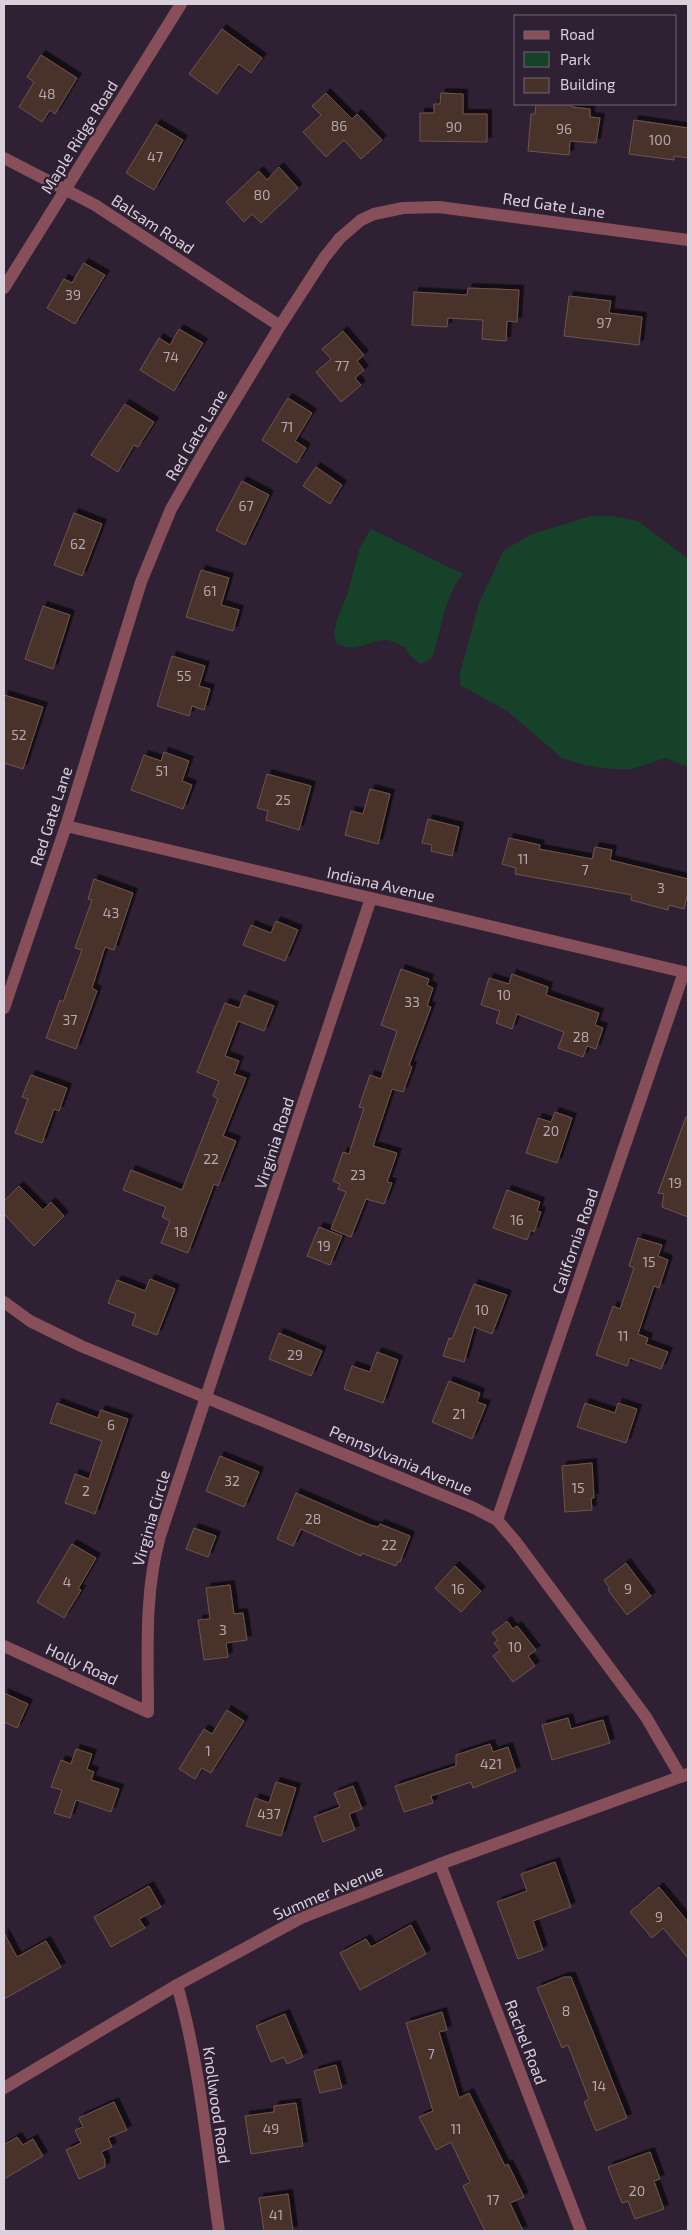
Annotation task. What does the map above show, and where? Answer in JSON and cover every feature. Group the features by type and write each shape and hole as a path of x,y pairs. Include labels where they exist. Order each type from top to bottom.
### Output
{"street":[{"name":"Maple Ridge Road","path":"4,288 181,4"},
{"name":"Balsam Road","path":"4,158 95,205 280,326"},
{"name":"Red Gate Lane","path":"4,1008 66,826 153,550 189,476 280,326 324,258 340,238 361,220 374,214 389,210 422,207 458,208 688,240"},
{"name":"Indiana Avenue","path":"66,826 686,973"},
{"name":"Virginia Road","path":"207,1398 371,898"},
{"name":"California Road","path":"497,1520 686,973"},
{"name":"Pennsylvania Avenue","path":"4,1302 23,1317 42,1328 474,1508 497,1520 516,1542 646,1717 685,1775"},
{"name":"Virginia Circle","path":"148,1712 148,1603 154,1559 166,1514 207,1398"},
{"name":"Holly Road","path":"4,1646 148,1712"},
{"name":"Summer Avenue","path":"4,2088 177,1985 301,1918 440,1864 685,1775"},
{"name":"Rachel Road","path":"440,1864 581,2231"},
{"name":"Knollwood Road","path":"177,1985 188,2023 219,2231"}],"green space":[{"path":"591,516 612,516 638,521 688,559 688,767 666,758 632,769 609,769 584,765 562,758 507,711 460,685 460,673 479,603 504,550 532,534"},
{"path":"371,529 463,574 451,593 432,658 421,664 409,655 405,647 388,640 380,640 357,647 343,646 336,643 334,633 337,619 347,595 360,547"}],"building":[{"path":"222,29 262,58 251,73 239,64 217,94 189,74"},
{"path":"41,55 77,78 55,114 50,110 42,122 19,107 34,82 27,77"},
{"path":"326,93 352,119 357,114 382,140 361,159 344,140 326,157 303,132 321,115 312,106"},
{"path":"441,93 463,94 463,114 487,114 487,142 420,141 420,113 434,113 434,104 440,104"},
{"path":"536,105 571,105 572,107 590,109 590,117 600,118 596,143 570,141 569,155 528,151 531,114 535,114"},
{"path":"634,120 688,128 688,158 674,156 674,160 629,154"},
{"path":"156,124 183,140 154,190 126,173"},
{"path":"279,167 298,188 261,223 252,214 244,222 226,202 259,171 267,180"},
{"path":"84,263 105,275 75,324 47,308 64,279 72,283"},
{"path":"468,288 519,290 517,322 507,321 506,341 482,339 483,320 448,318 447,327 412,325 414,292 467,295"},
{"path":"569,296 611,301 609,313 642,317 639,345 564,336"},
{"path":"179,329 203,343 174,391 140,370 159,338 170,345"},
{"path":"343,331 364,355 357,361 364,370 355,378 361,385 341,402 316,372 331,359 322,349"},
{"path":"288,398 312,413 295,441 306,448 297,463 262,440"},
{"path":"125,404 154,422 138,447 134,445 118,472 91,455"},
{"path":"316,467 342,485 330,504 303,486"},
{"path":"242,481 269,495 245,545 216,530"},
{"path":"74,513 102,524 82,576 54,565"},
{"path":"201,570 229,578 221,605 239,610 233,631 186,617"},
{"path":"43,606 70,615 53,669 25,659"},
{"path":"172,656 205,666 199,686 210,689 204,710 192,706 189,716 157,706"},
{"path":"4,695 43,707 23,769 4,763"},
{"path":"164,752 189,761 182,781 192,785 183,809 131,790 144,755 161,761"},
{"path":"267,774 311,786 299,830 266,820 268,811 257,808"},
{"path":"370,789 390,794 378,844 345,835 351,811 363,814"},
{"path":"428,819 459,827 452,856 431,851 432,845 422,843"},
{"path":"509,838 540,845 539,849 592,859 595,847 612,850 610,860 688,879 688,892 684,909 669,905 668,910 631,900 632,895 515,874 516,868 502,864"},
{"path":"94,879 133,893 114,950 105,947 92,988 97,991 76,1049 46,1038 60,1000 63,1002 82,950 75,948 92,900 88,899"},
{"path":"276,921 298,930 285,961 243,945 251,925 271,933"},
{"path":"401,969 429,979 427,985 433,988 427,1006 431,1007 409,1065 412,1067 403,1092 392,1089 373,1146 397,1153 387,1182 392,1183 384,1204 366,1199 351,1237 331,1229 346,1192 338,1189 340,1184 333,1181 343,1152 349,1154 364,1108 359,1107 370,1075 381,1079 397,1031 381,1025"},
{"path":"512,974 548,987 546,995 599,1013 595,1025 603,1028 596,1049 587,1046 583,1057 558,1048 564,1032 517,1014 512,1029 496,1023 500,1011 481,1005 489,978 509,984"},
{"path":"244,995 274,1006 264,1031 238,1021 225,1056 239,1061 234,1074 246,1078 223,1136 236,1141 218,1186 214,1184 188,1253 161,1243 170,1221 162,1217 166,1207 123,1190 131,1170 182,1190 218,1099 213,1096 219,1081 197,1072 225,1003 239,1008"},
{"path":"31,1075 67,1088 59,1111 54,1109 42,1143 15,1133 28,1099 22,1097"},
{"path":"555,1112 572,1118 557,1163 526,1153 538,1118 551,1122"},
{"path":"686,1117 688,1117 688,1217 662,1207 664,1194 658,1193"},
{"path":"19,1186 43,1210 51,1202 64,1216 34,1246 4,1214 4,1201"},
{"path":"507,1190 540,1202 537,1211 541,1212 534,1232 531,1230 527,1240 493,1228"},
{"path":"319,1227 342,1236 330,1265 307,1256"},
{"path":"638,1238 662,1245 658,1256 668,1260 659,1288 654,1286 638,1334 648,1338 646,1344 668,1352 661,1369 630,1358 627,1366 596,1355 613,1306 620,1309 634,1268 629,1266"},
{"path":"150,1279 175,1289 157,1335 132,1325 136,1314 108,1303 117,1280 145,1291"},
{"path":"474,1284 507,1295 492,1334 474,1327 464,1362 443,1356 449,1338 452,1339"},
{"path":"279,1333 322,1351 311,1376 269,1359"},
{"path":"377,1352 398,1360 383,1403 344,1389 352,1366 370,1372"},
{"path":"449,1381 480,1393 477,1402 486,1405 472,1439 432,1422"},
{"path":"57,1403 98,1418 101,1410 128,1419 95,1514 65,1503 75,1474 89,1479 102,1441 50,1423"},
{"path":"585,1403 615,1413 618,1403 637,1409 626,1443 577,1427"},
{"path":"220,1456 259,1472 244,1507 206,1491"},
{"path":"592,1463 594,1498 591,1498 592,1510 565,1512 562,1466"},
{"path":"296,1493 370,1525 378,1527 380,1524 410,1536 400,1562 398,1561 396,1566 362,1553 361,1556 301,1529 293,1546 277,1539"},
{"path":"194,1528 216,1536 208,1557 186,1549"},
{"path":"72,1544 96,1558 78,1589 81,1590 64,1618 37,1602"},
{"path":"626,1563 651,1596 627,1615 608,1590 610,1589 604,1580"},
{"path":"455,1566 481,1591 461,1612 435,1588"},
{"path":"230,1585 234,1614 243,1613 247,1640 226,1643 228,1657 204,1660 198,1620 210,1619 206,1588"},
{"path":"507,1621 513,1629 517,1626 536,1650 528,1656 535,1666 513,1682 493,1656 500,1650 494,1643 498,1640 492,1633"},
{"path":"4,1693 28,1704 17,1728 4,1722"},
{"path":"227,1710 244,1721 211,1773 202,1768 195,1779 179,1769 204,1729 212,1734"},
{"path":"568,1718 571,1729 603,1720 610,1743 552,1760 542,1725"},
{"path":"490,1744 493,1752 508,1747 516,1771 473,1788 471,1782 431,1796 433,1803 404,1812 395,1786 456,1766 456,1755"},
{"path":"76,1749 92,1754 87,1769 94,1772 91,1780 119,1789 111,1812 76,1800 70,1818 54,1813 62,1790 51,1787 61,1760 71,1764"},
{"path":"276,1782 296,1788 281,1836 246,1826 255,1798 269,1803"},
{"path":"353,1786 362,1809 349,1814 355,1830 323,1842 314,1817 340,1807 334,1793"},
{"path":"555,1862 571,1907 533,1921 543,1950 518,1959 497,1902 527,1891 521,1874"},
{"path":"149,1886 161,1907 139,1919 145,1928 111,1947 94,1917"},
{"path":"659,1887 688,1922 688,1958 663,1928 652,1938 630,1912"},
{"path":"411,1925 426,1954 360,1990 340,1953 366,1939 371,1947"},
{"path":"4,1933 17,1957 46,1941 61,1967 4,1999"},
{"path":"564,1977 571,1977 627,2118 596,2131 584,2102 589,2099 568,2045 562,2048 537,1988"},
{"path":"442,2012 447,2030 439,2032 459,2098 469,2093 505,2166 508,2164 524,2197 510,2203 523,2231 485,2231 463,2186 470,2182 451,2142 436,2150 419,2117 433,2111 406,2023"},
{"path":"285,2014 303,2057 287,2064 284,2057 271,2062 256,2026"},
{"path":"336,2065 342,2088 320,2093 314,2071"},
{"path":"114,2102 127,2130 108,2138 112,2147 101,2152 105,2160 105,2167 79,2179 66,2150 81,2143 75,2130 83,2127 79,2118"},
{"path":"296,2103 303,2146 251,2154 245,2116 274,2112 274,2106"},
{"path":"17,2137 23,2145 33,2139 43,2156 4,2179 4,2145"},
{"path":"650,2152 660,2179 654,2181 664,2209 635,2219 628,2201 622,2203 608,2167"},
{"path":"288,2194 293,2231 264,2231 259,2198"}]}
